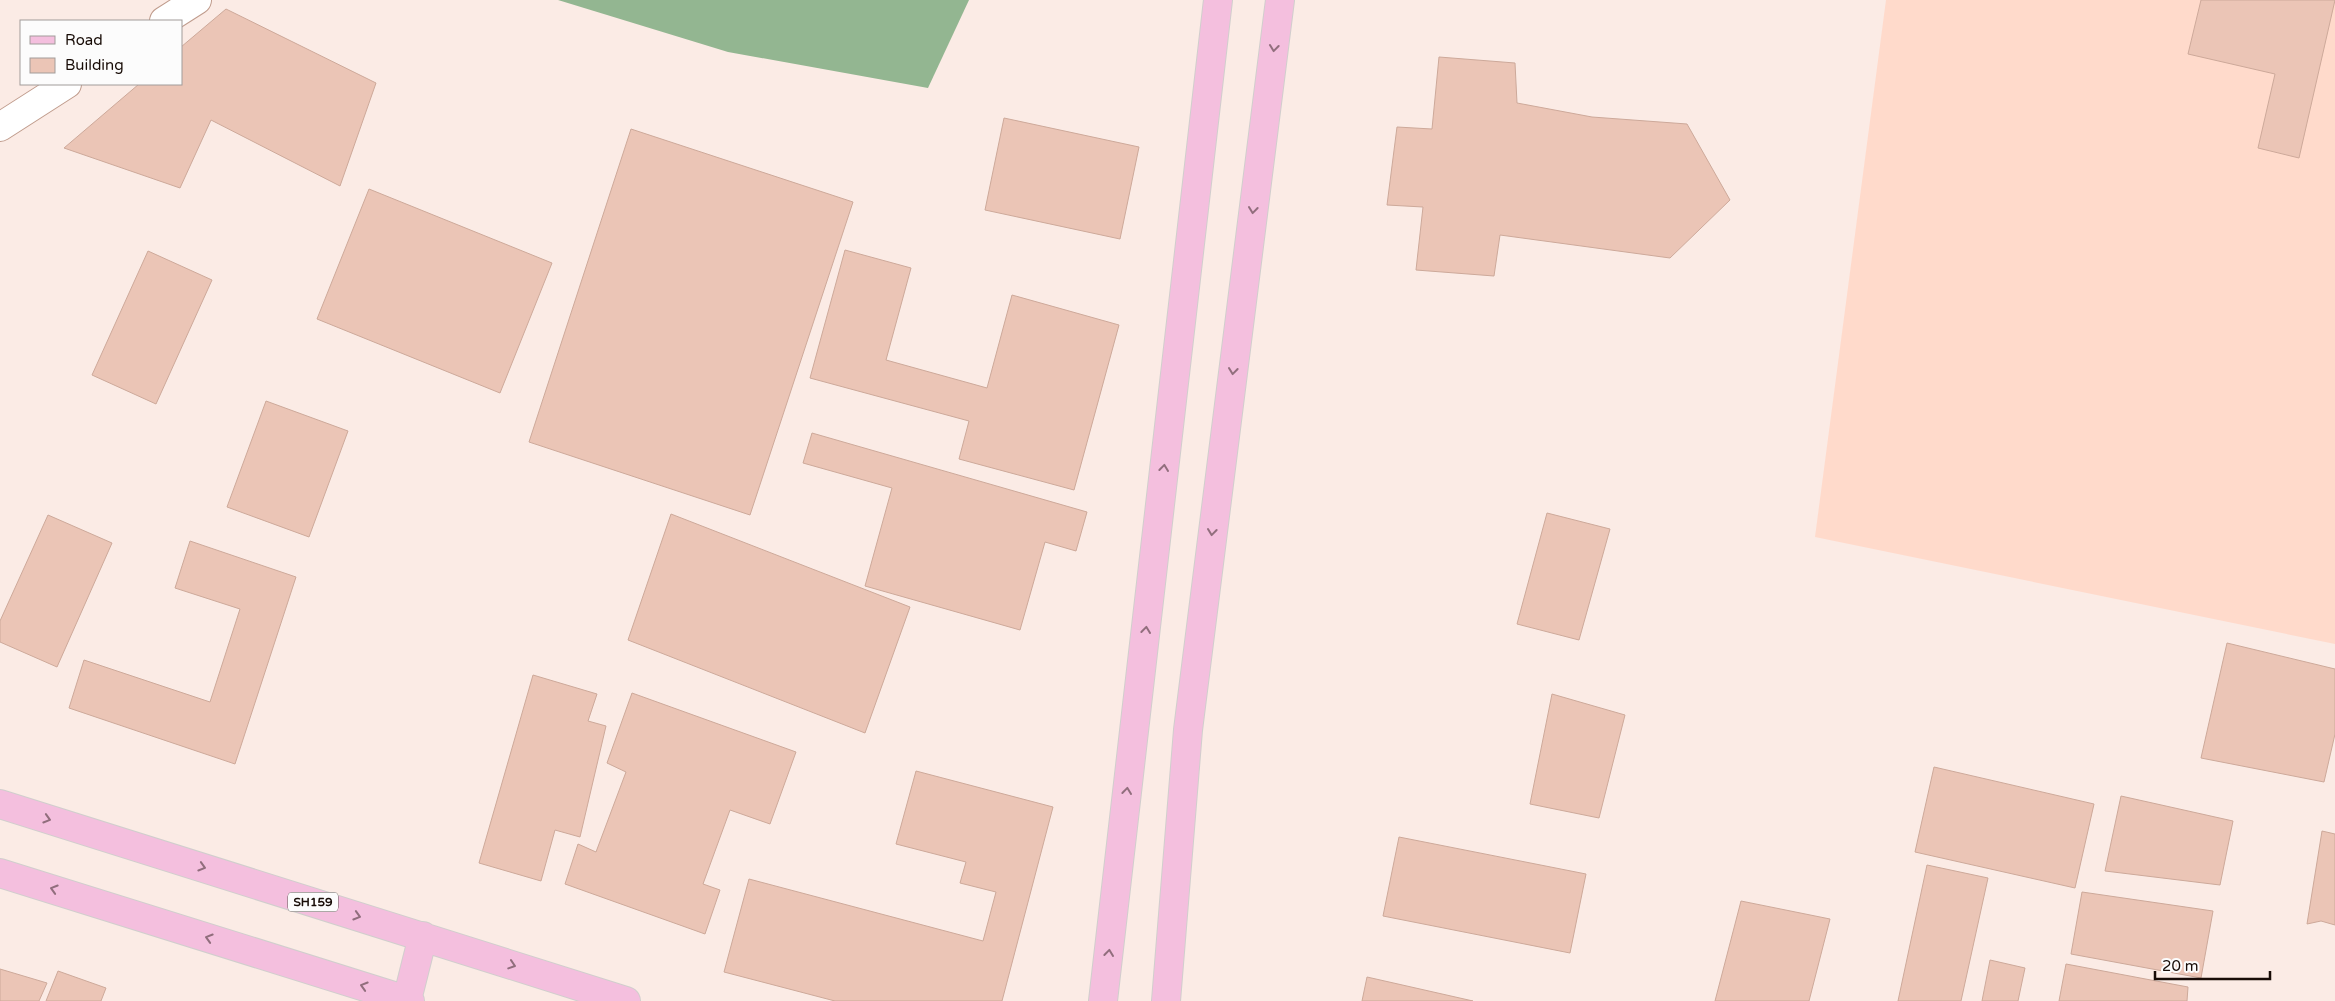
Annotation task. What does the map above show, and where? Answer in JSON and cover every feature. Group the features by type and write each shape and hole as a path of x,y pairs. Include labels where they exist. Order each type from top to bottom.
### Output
{"main road":[{"path":"1103,1001 1218,0"},
{"path":"1166,1001 1188,730 1280,0"},
{"name":"SH159","path":"0,804 626,1001"},
{"path":"0,873 409,1000 423,936"}],"street":[{"path":"166,20 197,0"},
{"path":"0,127 65,85"}],"shaded area":[{"path":"1886,0 2335,0 2335,644 1815,537"}],"green space":[{"path":"558,0 969,0 928,88 728,52"}],"building":[{"path":"2201,0 2335,0 2299,158 2258,148 2275,74 2188,54"},
{"path":"226,9 376,83 340,186 211,120 180,188 64,148 138,85 182,85 182,46"},
{"path":"1439,57 1515,63 1517,103 1592,117 1687,124 1730,200 1670,258 1500,235 1494,276 1416,270 1423,207 1387,205 1397,127 1432,129"},
{"path":"1004,118 1139,147 1120,239 985,210"},
{"path":"631,129 853,202 750,515 529,442"},
{"path":"369,189 552,263 500,393 317,319"},
{"path":"845,250 911,268 886,360 987,388 1012,295 1119,325 1074,490 959,459 969,421 810,378"},
{"path":"148,251 212,280 156,404 92,375"},
{"path":"266,401 348,431 309,537 227,507"},
{"path":"812,433 1087,512 1076,551 1045,542 1020,630 865,586 892,488 803,463"},
{"path":"1547,513 1610,529 1579,640 1517,624"},
{"path":"671,514 910,607 865,733 628,640"},
{"path":"48,515 112,543 57,667 0,642 0,621"},
{"path":"190,541 296,577 235,764 69,708 84,660 210,702 240,609 175,588"},
{"path":"2227,643 2335,669 2335,734 2324,782 2201,758"},
{"path":"533,675 597,694 588,721 606,726 580,837 555,830 541,881 479,863"},
{"path":"632,693 796,752 770,824 730,810 703,884 720,890 705,934 565,884 578,844 596,852 626,772 607,763"},
{"path":"1552,694 1625,715 1599,818 1530,804"},
{"path":"1934,767 2094,804 2075,888 1915,852"},
{"path":"916,771 1053,807 1002,1001 835,1001 724,972 749,879 983,941 996,892 960,883 966,862 896,844"},
{"path":"2121,796 2233,821 2220,885 2105,871"},
{"path":"2322,831 2335,834 2335,925 2321,921 2307,924"},
{"path":"1399,837 1586,874 1570,953 1383,916"},
{"path":"1927,865 1988,878 1961,1001 1898,1001"},
{"path":"2082,892 2213,911 2201,978 2071,954"},
{"path":"1741,901 1830,919 1809,1001 1715,1001"},
{"path":"1990,960 2025,968 2018,1001 1982,1001"},
{"path":"2066,964 2188,987 2187,1001 2059,1001"},
{"path":"0,969 47,983 39,1001 0,1001"},
{"path":"58,971 106,988 101,1001 46,1001"},
{"path":"1367,977 1473,1001 1362,1001"}]}
